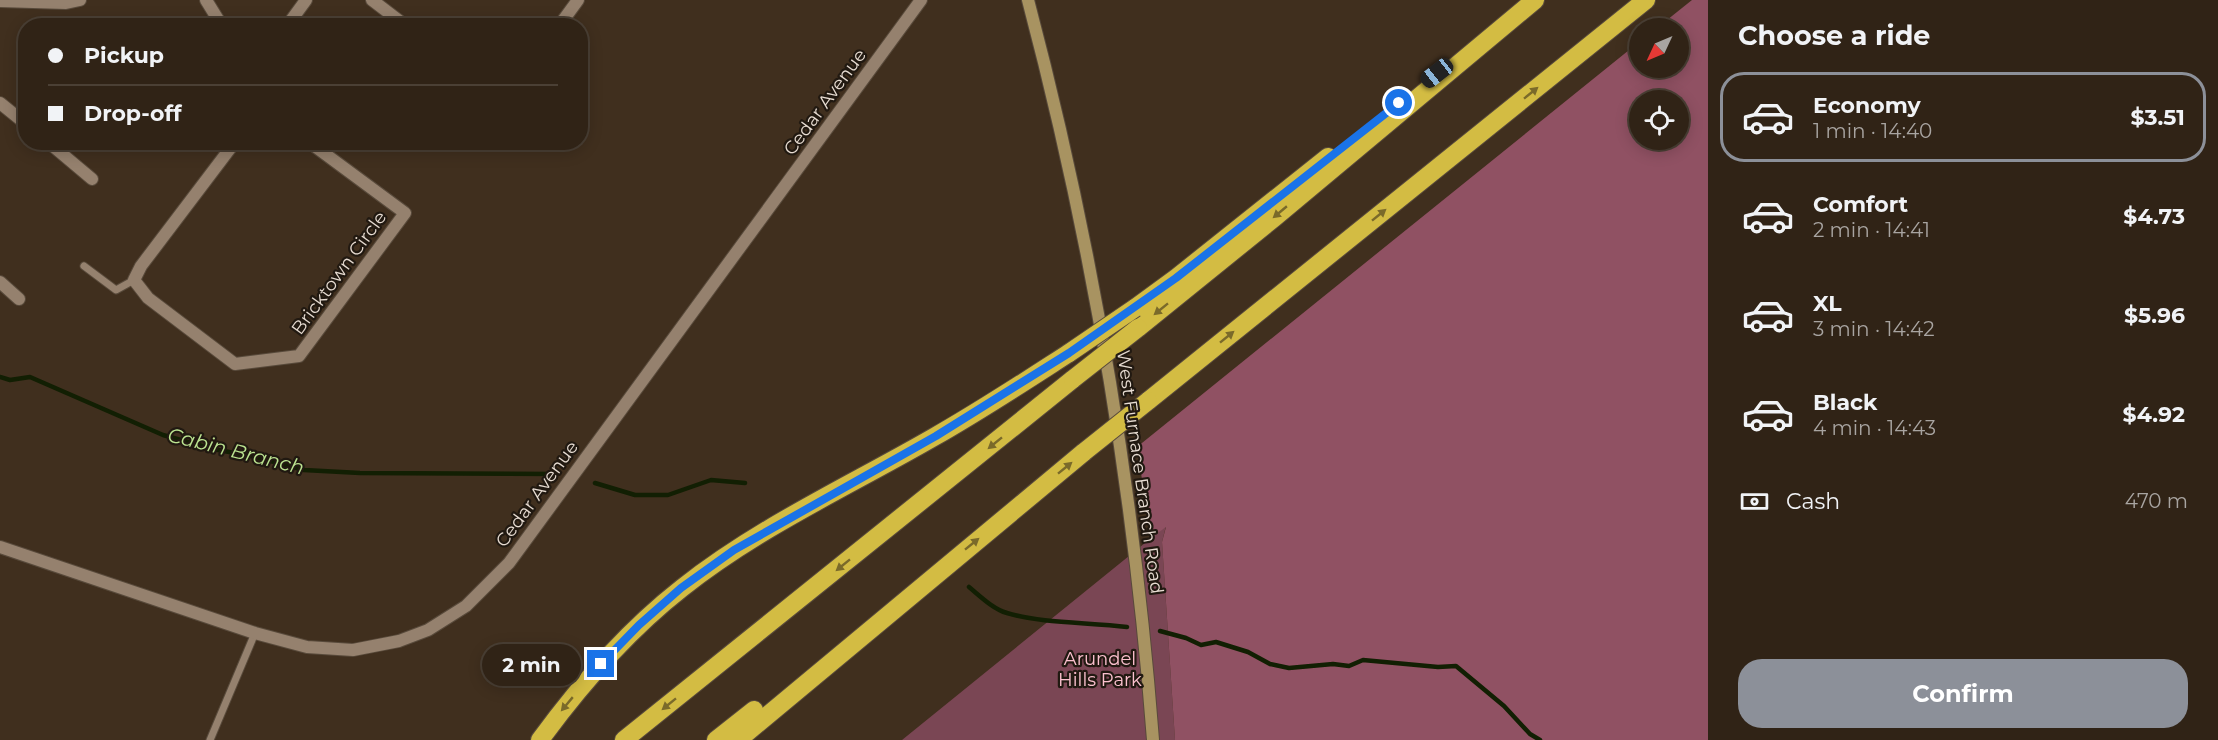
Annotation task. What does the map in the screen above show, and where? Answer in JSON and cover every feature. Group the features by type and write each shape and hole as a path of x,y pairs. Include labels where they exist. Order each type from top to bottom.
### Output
{"highway":[{"path":"540,740 601,664 639,625 681,588 734,550 936,436 1069,353 1135,308 1533,0"},
{"path":"624,740 1274,218 1533,0"},
{"path":"738,740 926,581 1084,452 1646,0"},
{"path":"716,740 926,581"}],"main road":[{"name":"West Furnace Branch Road","path":"1028,0 1068,159 1094,287 1137,569 1153,740"}],"street":[{"path":"0,1 66,3 80,0"},
{"path":"206,0 217,18"},
{"path":"292,18 306,0"},
{"path":"372,0 396,18"},
{"path":"565,18 578,0"},
{"name":"Cedar Avenue","path":"0,547 255,633 307,647 352,650 399,641 428,630 466,606 509,563 921,0"},
{"path":"0,103 18,118"},
{"path":"58,150 92,179"},
{"path":"134,280 141,266 229,150"},
{"name":"Bricktown Circle","path":"134,280 148,298 235,364 299,356 405,213 320,150"},
{"path":"0,282 20,299"}],"lane":[{"path":"84,266 116,290 134,280"},
{"path":"210,740 255,633"}],"green space":[{"name":"Arundel Hills Park","path":"1166,526 1162,542 1175,740 902,740"}],"shaded area":[{"path":"1692,0 1708,0 1708,740 1175,740 1162,542 1166,527 1151,538 1137,447 1629,50 1629,78 1689,78 1689,18 1670,18"}],"waterway":[{"name":"Cabin Branch","path":"0,377 10,380 30,377 163,435 304,470 360,473 555,474"},
{"name":"Cabin Branch","path":"595,483 635,495 668,495 711,480 745,483"},
{"name":"Cabin Branch","path":"969,587 1002,611 1021,617 1127,627"},
{"name":"Cabin Branch","path":"1160,631 1201,645 1216,642 1248,652 1270,664 1289,668 1333,664 1349,666 1363,660 1438,667 1456,666 1504,706 1530,734 1540,740"}],"route":[{"path":"601,664 639,625 681,588 734,550 936,436 1069,353 1176,278 1266,205 1399,103"}]}
